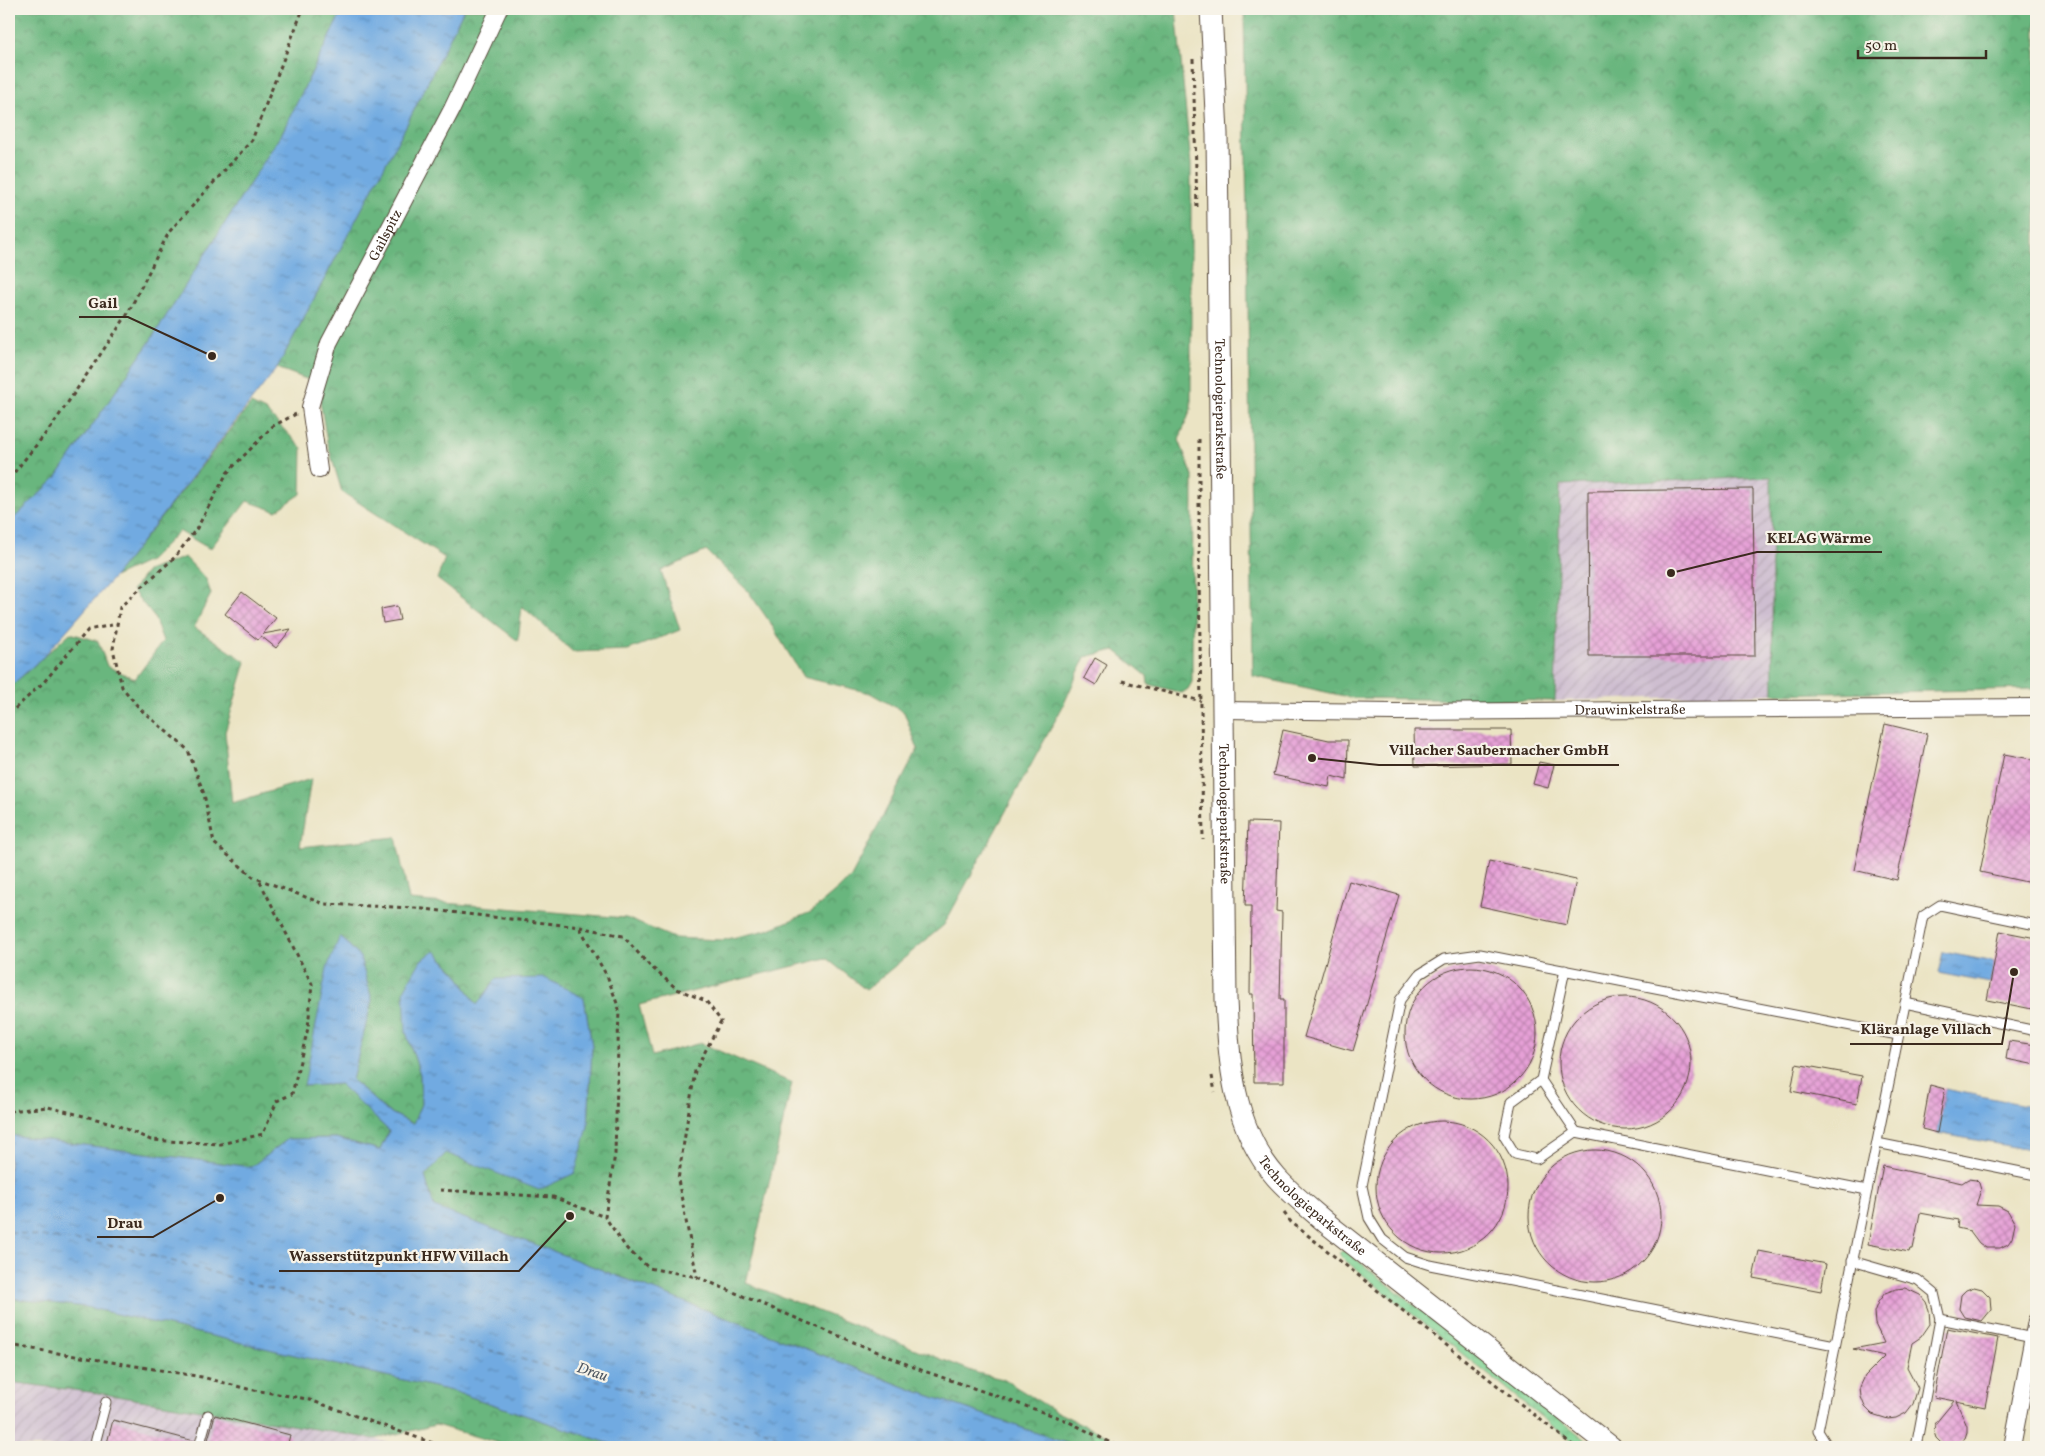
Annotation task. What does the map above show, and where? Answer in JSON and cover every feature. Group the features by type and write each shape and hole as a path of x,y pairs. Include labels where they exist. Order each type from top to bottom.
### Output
{"street":[{"name":"Gailspitz","path":"319,470 310,407 329,343 452,109 499,9"},
{"name":"Technologieparkstraße","path":"1211,9 1217,134 1226,1000 1229,1052 1235,1093 1245,1126 1257,1151 1276,1176 1330,1226 1611,1447"},
{"name":"Drauwinkelstraße","path":"1224,710 1404,712 2036,707"},
{"path":"2012,1447 2036,1321"}],"lane":[{"path":"1828,1447 1818,1431 1923,916 1940,905 2036,925"},
{"path":"1835,1345 1430,1265 1405,1257 1382,1239 1369,1218 1362,1186 1400,1000 1420,974 1444,960 1480,954 1898,1035"},
{"path":"1566,970 1541,1080 1511,1102 1504,1136 1515,1154 1537,1159 1576,1132"},
{"path":"1905,1003 2036,1031"},
{"path":"1541,1080 1576,1132 1867,1190"},
{"path":"1877,1142 2036,1175"},
{"path":"1852,1262 1918,1280 1934,1294 1940,1319 1916,1447"},
{"path":"1940,1319 2033,1338"},
{"path":"94,1447 106,1402"},
{"path":"199,1447 208,1415"}],"path":[{"path":"9,479 54,423 127,315 169,232 252,140 304,9"},
{"path":"1192,57 1197,213"},
{"path":"310,407 273,426 227,473 197,528 175,558 120,607 113,649 122,687 140,709 188,750 204,794 214,843 253,877 324,904 414,908 580,927 623,936 649,965 677,989 706,1000 721,1021 696,1071 678,1180 697,1277"},
{"path":"1199,438 1204,845"},
{"path":"9,714 44,682 88,630 117,624"},
{"path":"1122,681 1201,701 1224,710"},
{"path":"9,1110 48,1108 112,1123 151,1140 221,1144 263,1134 277,1101 292,1094 308,1028 312,984 259,880"},
{"path":"580,927 608,978 619,1009 615,1154 605,1217"},
{"path":"1211,1067 1215,1094"},
{"path":"440,1190 554,1197 605,1217 627,1249 649,1268 697,1277 922,1370 1064,1419 1119,1447"},
{"path":"1279,1206 1291,1222 1574,1447"},
{"path":"9,1345 202,1377 248,1389 307,1399 444,1447"}],"shaded area":[{"path":"1771,477 1773,694 1555,701 1560,485"},
{"path":"9,1382 98,1393 314,1428 375,1439 404,1447 9,1447"}],"green space":[{"path":"9,9 343,9 282,133 149,343 56,478 9,523"},
{"path":"464,9 1176,9 1191,165 1191,409 1179,440 1193,476 1192,682 1188,689 1182,693 1148,684 1147,676 1115,650 1085,657 1063,706 944,925 866,990 826,958 639,1005 652,1056 701,1043 792,1083 746,1283 977,1373 1003,1379 1055,1411 1088,1427 1099,1447 1077,1447 910,1389 433,1207 425,1176 446,1152 539,1189 588,1127 592,1046 584,998 477,1005 457,974 435,951 421,960 406,1032 420,1074 421,1104 414,1124 385,1110 352,1080 372,1000 360,957 340,936 305,1086 340,1084 389,1131 380,1150 336,1138 288,1139 251,1167 9,1135 9,688 70,633 98,641 107,666 135,679 163,641 154,617 132,590 147,571 185,557 206,579 211,594 194,627 246,662 225,732 232,803 311,779 300,847 396,837 409,900 626,918 674,938 723,940 767,930 811,912 850,879 918,749 904,712 870,693 803,677 769,621 748,591 706,551 661,571 680,630 628,650 573,652 522,606 518,641 437,579 445,558 342,492 327,442 317,383 277,368 408,122"},
{"path":"1244,9 2036,9 2036,689 1773,694 1771,477 1560,485 1555,701 1353,698 1253,676"},
{"path":"251,404 267,412 302,448 301,494 276,511 247,501 210,549 179,531 149,561 114,577"},
{"path":"1339,1252 1347,1252 1595,1447 1579,1447 1347,1262 1340,1255"},
{"path":"9,1298 86,1307 456,1392 620,1447 512,1447 436,1425 375,1439 98,1393 9,1382"},
{"path":"1088,1427 1127,1447 1099,1447"}],"water":[{"path":"343,9 464,9 408,122 277,368 114,577 44,656 9,688 9,523 56,478 149,343 282,133"},
{"name":"Drau","path":"340,936 360,957 372,1000 352,1080 385,1110 413,1124 421,1104 420,1074 406,1032 404,990 421,960 435,951 457,974 477,1005 496,979 545,978 584,998 592,1046 588,1127 575,1173 539,1190 446,1153 425,1176 434,1207 910,1389 1077,1447 620,1447 456,1392 86,1307 9,1298 9,1135 251,1167 288,1139 336,1138 380,1150 389,1131 340,1084 304,1086 327,968"},
{"path":"1943,952 1995,962 1990,983 1938,973"},
{"path":"1945,1089 2036,1107 2036,1151 1937,1133"}],"building":[{"path":"1753,489 1755,656 1589,656 1588,491"},
{"path":"242,592 276,618 263,634 291,629 276,648 261,636 258,640 225,614"},
{"path":"397,606 400,620 383,623 381,609"},
{"path":"1095,658 1107,665 1096,685 1084,678"},
{"path":"1885,724 1927,734 1897,880 1854,870"},
{"path":"1283,730 1329,740 1348,740 1347,780 1331,776 1329,787 1273,775"},
{"path":"1414,730 1511,730 1512,764 1415,766"},
{"path":"2004,754 2036,760 2036,884 1980,872"},
{"path":"1539,762 1554,765 1548,788 1533,784"},
{"path":"1248,822 1279,823 1276,911 1282,912 1280,999 1284,999 1284,1082 1254,1082 1253,994 1250,994 1251,906 1245,906"},
{"path":"1489,861 1576,880 1567,925 1480,906"},
{"path":"1349,881 1399,895 1353,1051 1304,1037"},
{"path":"2000,931 2036,938 2036,988 2032,1009 1987,1000"},
{"path":"1471,967 1484,968 1496,972 1518,986 1532,1008 1536,1020 1536,1046 1532,1058 1518,1080 1496,1094 1484,1098 1471,1099 1458,1098 1446,1094 1424,1080 1410,1058 1406,1046 1405,1033 1406,1020 1410,1008 1424,986 1446,972 1458,968"},
{"path":"1625,997 1638,998 1650,1002 1672,1016 1686,1038 1690,1050 1690,1076 1686,1088 1672,1110 1650,1124 1638,1128 1625,1129 1612,1128 1600,1124 1578,1110 1564,1088 1560,1076 1559,1063 1560,1050 1564,1038 1578,1016 1600,1002 1612,998"},
{"path":"2009,1041 2036,1045 2036,1065 2006,1059"},
{"path":"1796,1064 1862,1076 1857,1104 1791,1091"},
{"path":"1930,1085 1945,1089 1937,1133 1922,1129"},
{"path":"1442,1121 1455,1122 1467,1126 1489,1140 1503,1162 1507,1174 1507,1200 1503,1212 1489,1234 1467,1248 1455,1252 1442,1253 1429,1252 1417,1248 1395,1234 1381,1212 1377,1200 1376,1187 1377,1174 1381,1162 1395,1140 1417,1126 1429,1122"},
{"path":"1595,1150 1608,1151 1620,1155 1642,1169 1656,1191 1660,1203 1660,1229 1656,1241 1642,1263 1620,1277 1608,1281 1595,1282 1582,1281 1570,1277 1548,1263 1534,1241 1530,1229 1529,1216 1530,1203 1534,1191 1548,1169 1570,1155 1582,1151"},
{"path":"1883,1166 1962,1183 1968,1179 1976,1180 1981,1190 1976,1205 1998,1206 2008,1211 2015,1224 2012,1238 2008,1244 2000,1248 1986,1248 1979,1243 1970,1231 1957,1228 1958,1220 1920,1213 1913,1249 1910,1249 1909,1252 1868,1244"},
{"path":"1759,1251 1826,1264 1821,1291 1753,1278"},
{"path":"1974,1287 1982,1289 1990,1297 1991,1310 1982,1321 1964,1317 1959,1309 1961,1295 1966,1290"},
{"path":"1905,1288 1920,1295 1926,1302 1929,1310 1930,1324 1921,1337 1912,1343 1907,1367 1918,1388 1913,1404 1906,1413 1896,1418 1888,1419 1872,1414 1865,1407 1860,1387 1865,1376 1885,1356 1853,1349 1884,1343 1875,1324 1874,1312 1878,1302 1885,1293"},
{"path":"1947,1328 1998,1338 1985,1407 1956,1401 1967,1426 1967,1433 1965,1439 1958,1445 1953,1446 1942,1444 1936,1438 1934,1432 1935,1424 1954,1401 1934,1397"},
{"path":"215,1415 290,1435 287,1447 206,1447"},
{"path":"113,1420 194,1441 193,1447 106,1447"}],"ferry route":[{"path":"9,1232 122,1247 746,1422 800,1447"}],"place":[{"name":"Gail","path":"212,356"},
{"name":"KELAG Wärme","path":"1671,573"},
{"name":"Villacher Saubermacher GmbH","path":"1312,758"},
{"name":"Kläranlage Villach","path":"2014,972"},
{"name":"Drau","path":"220,1198"},
{"name":"Wasserstützpunkt HFW Villach","path":"570,1216"}]}
